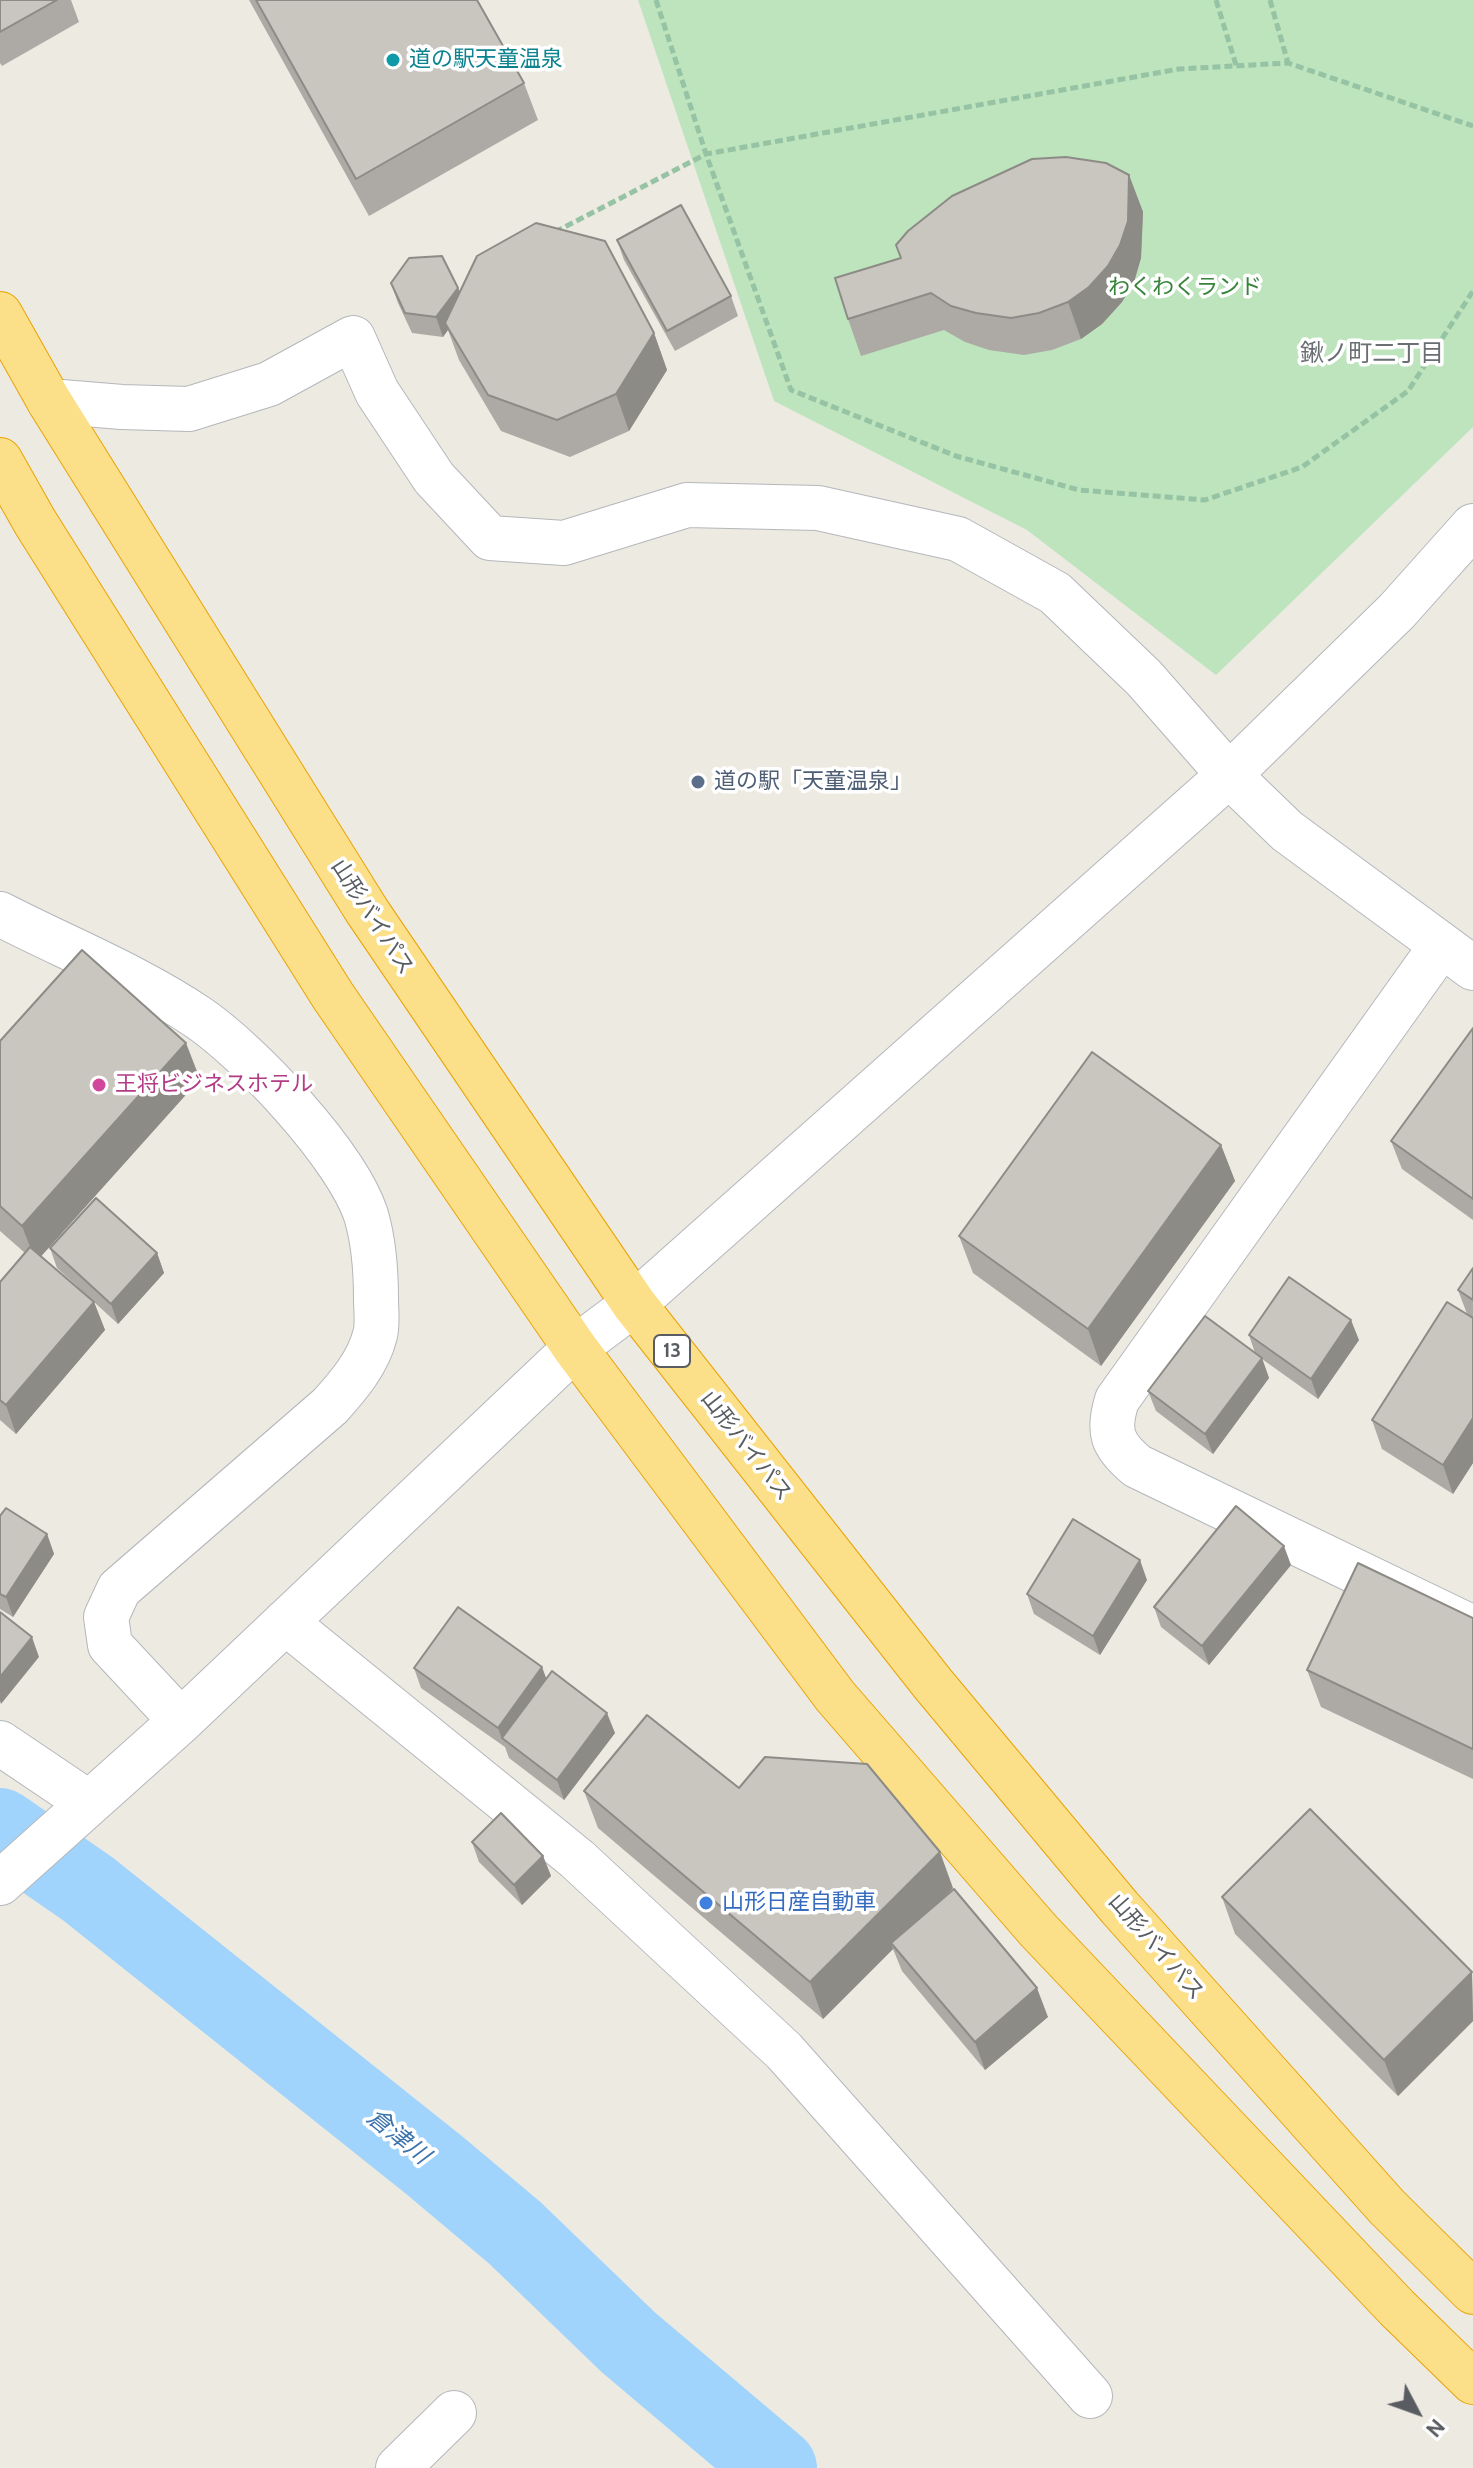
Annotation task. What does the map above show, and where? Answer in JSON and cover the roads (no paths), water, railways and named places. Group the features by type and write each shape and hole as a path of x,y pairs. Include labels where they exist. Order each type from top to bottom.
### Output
{"highway":[{"name":"山形バイパス","path":"0,314 49,401 367,911 634,1304 933,1684 1120,1908 1387,2207 1473,2292"},
{"path":"0,460 35,522 333,996 575,1348 835,1696 1008,1895 1397,2308 1473,2382"}],"street":[{"path":"49,401 189,409 269,384 353,338 377,392 434,478 490,538 564,543 687,505 818,508 958,539 1055,593 1144,678 1229,775 1287,831 1457,957 1117,1400 1111,1420 1118,1449 1137,1466 1473,1628"},
{"path":"0,1883 181,1721 575,1348 634,1304 1229,775 1397,611 1473,526"},
{"path":"0,914 149,988 201,1019 299,1111 344,1173 365,1212 373,1244 375,1335 355,1378 330,1406 119,1589 106,1617 110,1645 181,1721"},
{"path":"285,1622 577,1859 784,2051 1090,2396"},
{"path":"0,1743 80,1810"},
{"path":"398,2468 454,2413"}],"waterway":[{"name":"倉津川","path":"0,1828 88,1889 434,2165 515,2233 628,2342 777,2468"}],"place":[{"name":"道の駅天童温泉","path":"393,60"},
{"name":"道の駅「天童温泉」","path":"698,782"},
{"name":"王将ビジネスホテル","path":"99,1085"},
{"name":"山形日産自動車","path":"706,1903"}],"district":[{"name":"鍬ノ町二丁目","path":"1372,354"}],"park label":[{"name":"わくわくランド","path":"1185,288"}]}
